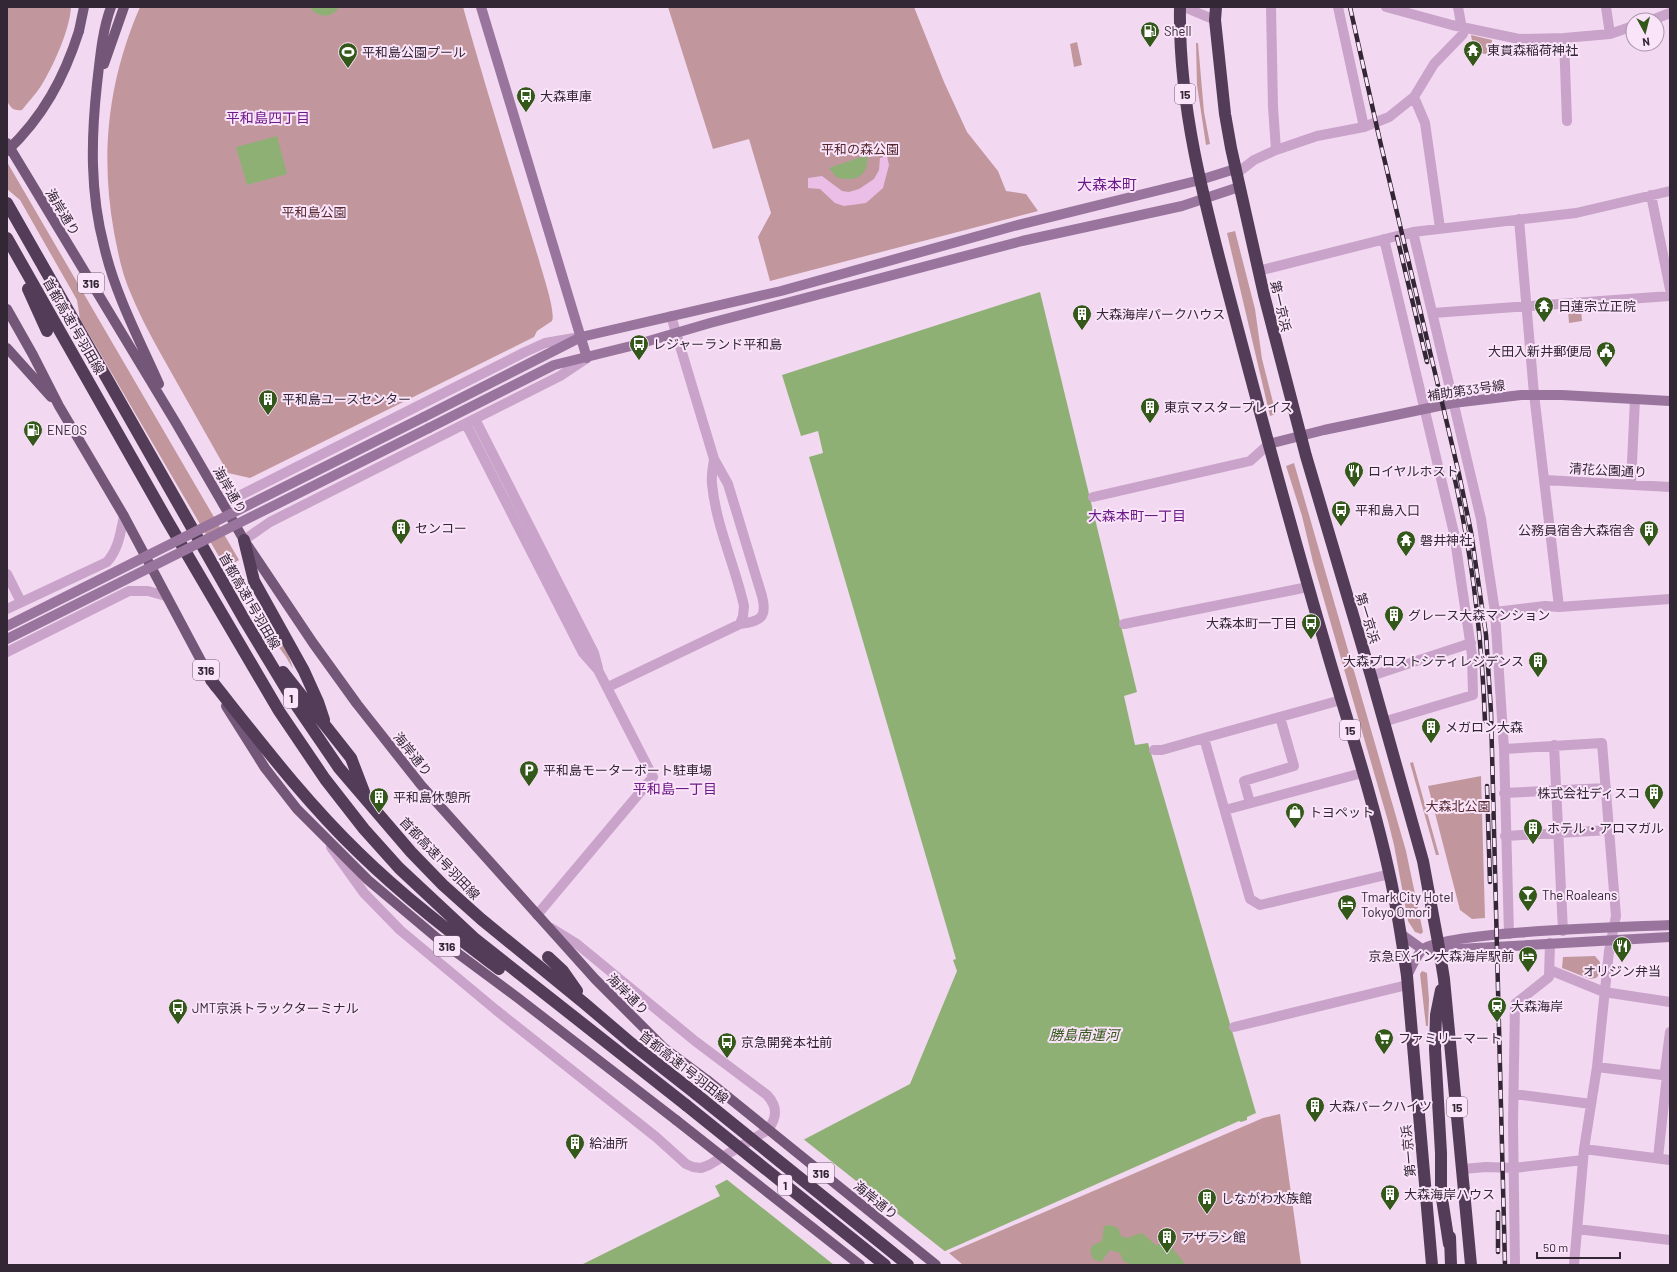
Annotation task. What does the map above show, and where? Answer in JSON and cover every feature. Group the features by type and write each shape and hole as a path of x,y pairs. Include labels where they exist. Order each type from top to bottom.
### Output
{"highway":[{"name":"第一京浜","path":"1180,7 1184,91 1203,199 1268,444 1377,823 1390,874 1401,934 1407,981 1432,1265"},
{"name":"第一京浜","path":"1216,7 1215,20 1225,114 1235,172 1278,355 1300,437 1371,676 1423,861 1444,979 1471,1265"},
{"name":"首都高速1号羽田線","path":"7,203 245,621 294,702 339,768 411,852 443,885 480,919 584,1003 630,1043 696,1094 908,1265"},
{"name":"首都高速1号羽田線","path":"7,238 167,520 279,712 325,779 364,829 399,868 474,938 686,1105 885,1265"},
{"path":"7,241 47,331"},
{"path":"244,540 256,587 304,671 318,702 326,726"},
{"path":"245,621 350,758 367,800"},
{"name":"1","path":"211,680 296,786 358,853 426,914 501,971 523,978"},
{"path":"548,957 563,971 584,1003"},
{"path":"1444,979 1436,1015 1435,1031 1441,1153 1441,1192 1451,1265"}],"main road":[{"path":"7,151 30,128 53,95 79,31 84,7"},
{"path":"111,7 100,55 92,137 95,206 104,248 110,267 131,321 176,422"},
{"path":"97,85 124,7"},
{"name":"海岸通り","path":"7,143 176,422 244,540 313,644 380,734 421,785 595,979 664,1048 707,1080 936,1265"},
{"name":"316","path":"7,309 59,406 124,516 211,680 265,768 297,808 368,880 437,938 518,998 676,1120 860,1265"},
{"path":"7,348 59,406"}],"street":[{"path":"481,7 587,358"},
{"path":"1184,7 1215,20"},
{"path":"1271,7 1273,107 1276,150"},
{"path":"1338,7 1364,127"},
{"path":"1386,7 1519,39 1564,38 1610,34 1625,29"},
{"path":"223,504 545,343 581,337 781,291 1014,226 1235,172 1254,160 1276,150 1317,136 1364,127 1389,117 1414,97 1434,64 1463,34 1458,7"},
{"path":"1606,7 1610,34"},
{"path":"1564,38 1567,121"},
{"path":"1414,97 1425,123 1440,228"},
{"path":"7,639 554,365 587,358 710,322 1022,241 1182,206 1239,187"},
{"path":"1258,271 1413,232 1576,213 1670,190"},
{"path":"1651,195 1670,289"},
{"path":"1519,219 1534,394 1559,607"},
{"path":"1413,232 1481,519 1495,612 1504,749 1505,836 1509,934"},
{"path":"1383,722 1473,696 1471,643 1454,534 1384,239"},
{"path":"1433,313 1670,296"},
{"path":"608,687 740,624 756,621 761,618 764,604 728,484 714,459 671,316"},
{"path":"7,626 581,337"},
{"path":"244,540 270,522 560,376 587,358"},
{"name":"補助第33号線","path":"1268,444 1424,408 1453,403 1534,394 1670,401"},
{"path":"1631,484 1636,399"},
{"path":"475,419 594,652 598,670"},
{"path":"466,424 583,653 598,670 608,687 653,777 537,915"},
{"path":"1093,497 1250,461 1268,444"},
{"path":"714,459 712,483 722,537 744,606 740,624"},
{"name":"清花公園通り","path":"1545,480 1670,487"},
{"path":"7,609 107,562 114,554 118,544 124,516"},
{"path":"7,574 21,602"},
{"path":"1124,624 1308,587"},
{"path":"7,652 130,591 148,591 166,596"},
{"path":"1495,612 1545,606 1559,607 1670,599"},
{"path":"1371,676 1471,643"},
{"path":"1154,750 1162,750 1341,700"},
{"path":"1250,803 1244,781 1294,766 1280,717"},
{"path":"1204,738 1250,899 1260,905 1390,874"},
{"path":"1504,749 1602,743 1616,916 1610,940 1597,1067 1584,1148 1574,1265"},
{"path":"1554,745 1557,833 1564,931"},
{"path":"1224,810 1362,772"},
{"path":"1504,793 1606,788"},
{"path":"1505,836 1609,830"},
{"path":"323,835 364,893 400,930 496,1010 656,1137 686,1164 693,1167 702,1168 768,1130 773,1122 775,1109 772,1101 767,1095 695,1040 577,944 547,925"},
{"path":"1401,934 1422,949 1476,936 1670,925"},
{"path":"1439,946 1550,943 1670,937"},
{"path":"1515,1265 1515,1004 1549,977 1550,943"},
{"path":"1234,1027 1407,981 1422,949"},
{"path":"1550,970 1604,992 1670,1002"},
{"path":"1658,1158 1669,1075 1665,1070 1670,1032"},
{"path":"1597,1067 1669,1075"},
{"path":"1514,1094 1591,1104"},
{"path":"1584,1148 1670,1160"},
{"path":"1463,1169 1486,1167 1514,1168 1583,1160"},
{"path":"1577,1229 1670,1240"}],"green space":[{"path":"7,7 71,7 68,26 51,69 37,92 22,110 16,110 10,106 7,101"},
{"name":"平和島公園","path":"140,7 463,7 545,282 552,309 552,321 537,331 534,337 250,478 228,473 160,353 140,314 125,279 114,232 108,174 110,118 120,62"},
{"name":"平和の森公園","path":"668,7 914,7 944,82 967,132 998,171 1006,191 1026,194 1038,211 770,281 758,237 771,213 749,139 713,149"},
{"path":"1471,35 1492,40 1491,55 1474,52"},
{"path":"1077,42 1082,65 1074,67 1070,44"},
{"path":"1196,43 1198,43 1204,112 1210,144 1206,145 1197,85"},
{"path":"7,162 239,560 234,563 262,614 272,625 281,640 293,669 286,657 245,601 80,319 77,300 20,200 7,189"},
{"path":"1235,231 1255,309 1262,359 1276,414 1270,416 1227,233"},
{"path":"1581,308 1582,321 1569,323 1568,310"},
{"path":"1294,463 1406,851 1423,932 1421,934 1415,932 1408,921 1388,821 1313,562 1302,516 1286,466"},
{"path":"1413,762 1439,855 1436,855 1410,763"},
{"name":"大森北公園","path":"1481,776 1485,918 1472,919 1460,910 1428,786"},
{"path":"1595,956 1600,962 1598,976 1596,978 1590,979 1562,968 1563,957"},
{"path":"1422,971 1427,973 1429,1000 1428,1026 1426,1026 1420,974"},
{"path":"1280,1114 1301,1265 963,1265 949,1253 1263,1118"}],"shaded area":[{"path":"887,156 889,165 883,188 866,203 844,206 835,203 820,189 808,188 808,178 822,176 842,191 849,192 859,189 874,179 879,170 880,158"}],"water":[{"path":"310,7 339,7 332,14 324,16 316,13"},
{"path":"277,136 287,174 247,185 236,147"},
{"path":"867,155 866,168 863,173 855,178 843,179 836,177 829,168"},
{"name":"勝島南運河","path":"1040,292 1137,692 1124,696 1135,745 1148,743 1256,1113 1247,1117 1247,1120 1241,1122 1239,1121 943,1252 926,1249 895,1265 581,1265 720,1196 715,1186 910,1084 957,971 953,960 956,959 809,457 823,453 818,431 801,436 782,375"},
{"path":"1110,1225 1118,1228 1121,1236 1127,1238 1142,1233 1156,1245 1168,1243 1186,1265 1132,1265 1123,1261 1120,1253 1110,1250 1101,1262 1093,1259 1090,1250 1093,1245 1102,1241 1104,1226"}],"pier":[{"path":"802,1138 947,1253 943,1254 926,1251 899,1265 834,1265 725,1178"}],"railway":[{"path":"1350,7 1380,141 1459,474 1471,532 1486,635 1491,712 1505,1265"},
{"path":"1397,237 1427,362"},
{"path":"1453,471 1471,564 1479,627 1485,722"},
{"path":"1487,786 1490,882"},
{"path":"1498,1212 1498,1252"}],"place":[{"name":"Shell","path":"1150,48"},
{"name":"東貫森稲荷神社","path":"1473,67"},
{"name":"平和島公園プール","path":"348,69"},
{"name":"大森車庫","path":"526,113"},
{"name":"日蓮宗立正院","path":"1544,323"},
{"name":"大森海岸パークハウス","path":"1082,331"},
{"name":"レジャーランド平和島","path":"639,361"},
{"name":"大田入新井郵便局","path":"1606,368"},
{"name":"平和島ユースセンター","path":"268,416"},
{"name":"東京マスタープレイス","path":"1150,424"},
{"name":"ENEOS","path":"33,447"},
{"name":"ロイヤルホスト","path":"1354,488"},
{"name":"平和島入口","path":"1341,527"},
{"name":"センコー","path":"401,545"},
{"name":"公務員宿舎大森宿舎","path":"1649,547"},
{"name":"磐井神社","path":"1406,557"},
{"name":"グレース大森マンション","path":"1394,632"},
{"name":"大森本町一丁目","path":"1311,640"},
{"name":"大森プロストシティレジデンス","path":"1538,678"},
{"name":"メガロン大森","path":"1431,744"},
{"name":"平和島モーターボート駐車場","path":"529,787"},
{"name":"株式会社ディスコ","path":"1654,810"},
{"name":"平和島休憩所","path":"379,814"},
{"name":"トヨペット","path":"1295,829"},
{"name":"ホテル・アロマガル","path":"1533,845"},
{"name":"The Roaleans","path":"1528,912"},
{"name":"Tmark City Hotel Tokyo Omori","path":"1347,921"},
{"name":"オリジン弁当","path":"1622,963"},
{"name":"京急EXイン大森海岸駅前","path":"1528,973"},
{"name":"大森海岸","path":"1497,1023"},
{"name":"JMT京浜トラックターミナル","path":"178,1025"},
{"name":"ファミリーマート","path":"1384,1055"},
{"name":"京急開発本社前","path":"727,1059"},
{"name":"大森パークハイツ","path":"1315,1123"},
{"name":"給油所","path":"575,1160"},
{"name":"大森海岸ハウス","path":"1390,1211"},
{"name":"しながわ水族館","path":"1207,1215"},
{"name":"アザラシ館","path":"1167,1254"}],"district":[{"name":"平和島四丁目","path":"268,117"},
{"name":"大森本町","path":"1107,184"},
{"name":"大森本町一丁目","path":"1137,515"},
{"name":"平和島一丁目","path":"675,788"}]}
